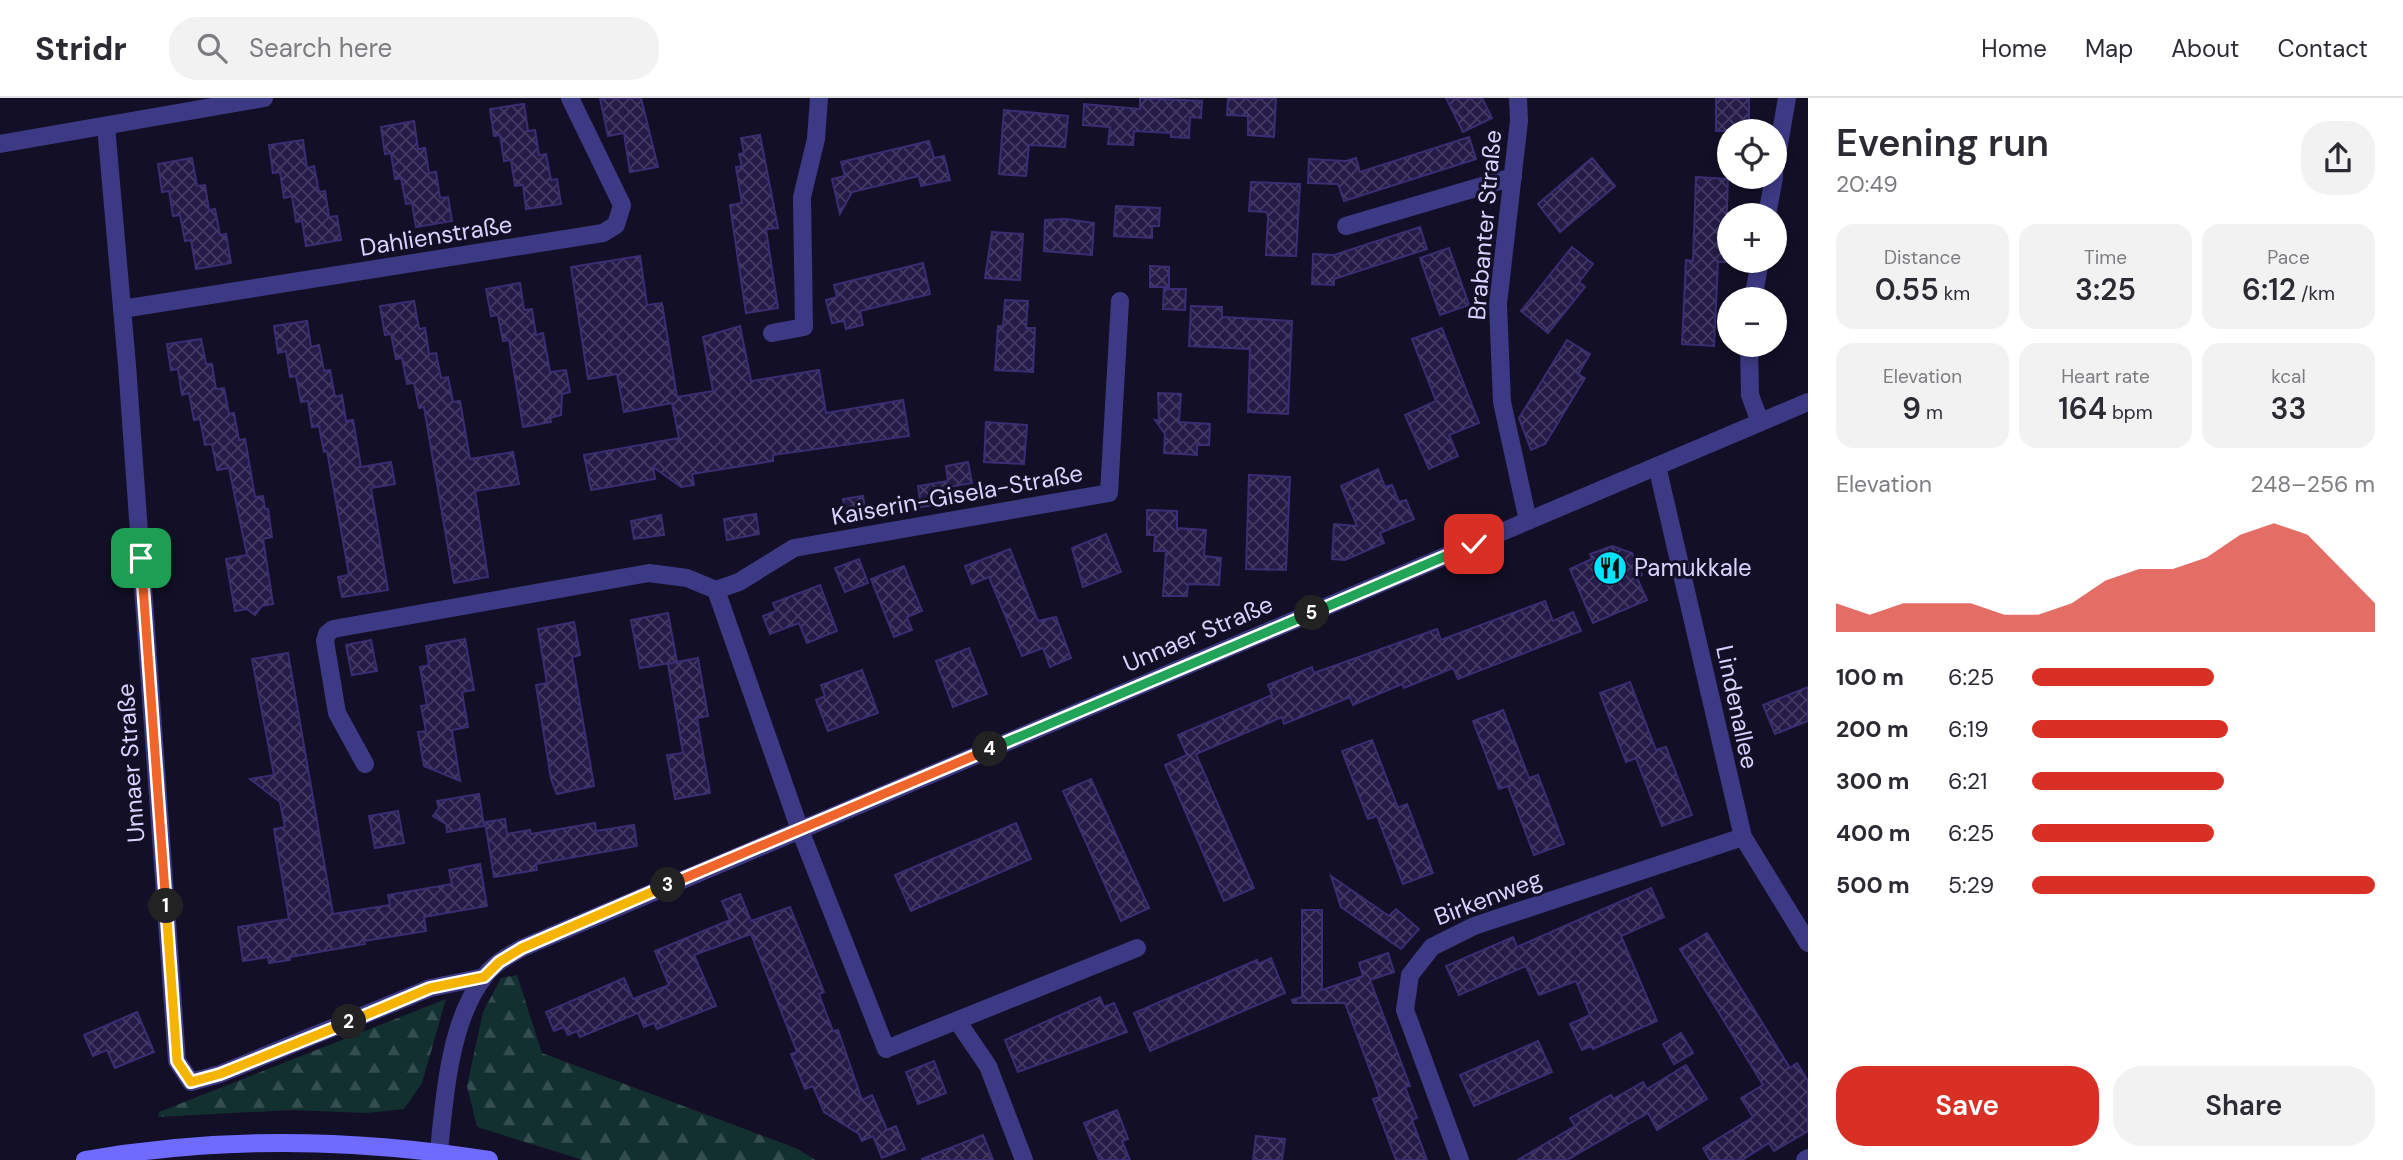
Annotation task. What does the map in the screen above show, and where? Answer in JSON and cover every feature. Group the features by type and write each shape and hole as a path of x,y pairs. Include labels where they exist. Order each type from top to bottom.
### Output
{"main road":[{"path":"85,1160 166,1147 239,1141 311,1141 439,1152 489,1160"}],"street":[{"path":"0,144 264,98"},
{"name":"Dahlienstraße","path":"122,309 603,233 616,225 622,205 570,98"},
{"path":"772,333 804,327 802,197 816,139 819,98"},
{"name":"Brabanter Straße","path":"1518,98 1513,177 1498,304 1502,390 1528,521"},
{"path":"1783,119 1787,98"},
{"name":"Unnaer Straße","path":"106,125 177,1061 191,1082 201,1080 430,988 484,977"},
{"path":"1346,226 1513,177"},
{"name":"Kaiserin-Gisela-Straße","path":"716,590 739,582 794,548 1109,493 1120,301"},
{"path":"1749,357 1750,395 1760,422"},
{"name":"Unnaer Straße","path":"439,1152 443,1108 464,1012 484,977 499,962 522,948 1808,402"},
{"name":"Lindenallee","path":"1657,466 1743,836 1808,943"},
{"path":"365,764 337,713 325,641 327,634 334,629 649,573 687,578 716,590 800,830 886,1049 1137,948"},
{"name":"Birkenweg","path":"1460,1160 1405,1010 1410,975 1432,947 1464,931 1743,836"},
{"path":"958,1022 988,1066 1024,1160"}],"green space":[{"path":"517,975 542,1053 798,1149 815,1160 583,1160 477,1127 467,1086 483,1012 501,978"},
{"path":"446,999 422,1083 404,1109 367,1113 291,1110 158,1117 159,1112"}],"building":[{"path":"600,98 641,98 658,167 630,172 624,133 608,136"},
{"path":"1140,98 1202,101 1201,118 1190,117 1189,138 1171,137 1171,133 1134,131 1133,145 1108,144 1110,127 1083,125 1084,104 1140,109"},
{"path":"1228,98 1276,98 1274,137 1248,135 1248,116 1227,115"},
{"path":"1446,98 1482,98 1492,118 1463,132"},
{"path":"1716,98 1749,98 1749,119 1717,119 1716,131"},
{"path":"524,104 528,131 535,130 539,155 546,154 551,180 557,179 561,204 526,209 523,185 515,186 511,160 504,161 500,135 494,136 490,109"},
{"path":"1004,110 1068,116 1065,147 1029,145 1026,176 999,174"},
{"path":"414,121 418,149 425,148 429,173 436,172 440,198 448,197 452,221 416,227 412,203 406,204 401,178 395,179 391,153 385,154 381,127"},
{"path":"760,135 778,228 766,229 778,308 746,313 730,205 742,203 736,167 742,166 739,154 744,153 741,138"},
{"path":"1469,137 1476,159 1344,201 1338,184 1308,183 1309,159 1346,161 1356,158 1360,172"},
{"path":"303,140 307,168 314,166 319,192 325,191 329,217 337,216 341,240 306,246 302,221 296,222 292,196 284,198 280,172 273,173 269,145"},
{"path":"929,141 934,158 944,156 950,180 921,186 919,176 852,192 840,214 832,179 845,176 841,162"},
{"path":"192,158 197,186 205,185 209,210 215,209 220,235 226,234 231,263 196,269 191,240 185,241 180,215 173,216 169,191 162,192 158,164"},
{"path":"1592,158 1615,186 1560,232 1538,204"},
{"path":"1696,177 1717,178 1717,189 1728,189 1727,203 1717,203 1714,346 1682,344 1686,260 1693,261"},
{"path":"1251,182 1300,184 1296,256 1266,255 1267,212 1249,211"},
{"path":"1116,206 1160,208 1159,226 1152,226 1152,238 1114,236"},
{"path":"1066,219 1094,223 1092,255 1044,251 1045,220"},
{"path":"1420,227 1427,249 1334,279 1334,285 1312,284 1313,254 1334,255"},
{"path":"992,232 1023,234 1020,280 985,278"},
{"path":"1572,247 1593,264 1579,282 1585,287 1548,333 1521,311"},
{"path":"1449,248 1469,305 1440,315 1420,258"},
{"path":"640,256 647,305 662,303 677,397 713,391 703,337 740,326 751,381 819,370 826,413 903,400 909,436 773,455 773,461 692,474 694,485 681,487 653,467 655,479 591,490 584,455 679,438 672,403 624,412 617,374 588,379 571,267"},
{"path":"923,263 930,294 860,311 863,325 846,329 844,321 832,323 826,300 837,297 834,285"},
{"path":"1150,266 1169,267 1169,287 1150,287"},
{"path":"520,283 524,310 532,309 536,335 543,333 550,372 566,370 570,392 562,394 561,415 550,418 551,422 523,427 509,340 503,341 498,315 491,316 486,289"},
{"path":"1164,289 1186,289 1185,310 1163,309"},
{"path":"1005,300 1028,301 1026,328 1035,328 1033,372 995,370 998,326 1003,326"},
{"path":"414,301 419,329 425,328 429,354 436,353 441,378 448,377 453,402 460,401 470,459 513,452 519,484 475,491 488,577 454,583 424,407 419,408 414,383 407,384 402,358 396,359 391,334 385,335 380,306"},
{"path":"1191,306 1222,307 1222,317 1292,321 1288,414 1248,412 1250,349 1189,346"},
{"path":"307,321 311,347 319,345 324,371 330,370 335,397 342,395 346,421 353,420 361,467 391,462 395,484 371,488 388,590 342,597 338,577 349,575 327,451 324,452 319,426 312,427 308,401 301,402 296,376 290,377 286,351 278,353 274,326"},
{"path":"1442,328 1479,423 1449,435 1458,456 1429,469 1405,415 1436,401 1412,339"},
{"path":"201,339 206,364 212,364 216,389 224,388 229,414 234,413 239,440 245,439 255,497 263,496 265,509 268,509 272,537 263,539 273,604 262,606 255,615 247,609 235,611 226,559 247,555 229,468 217,470 212,444 205,445 200,419 194,420 189,393 182,395 178,369 171,370 167,344"},
{"path":"1567,340 1590,354 1578,374 1585,378 1545,444 1531,450 1519,418"},
{"path":"1158,393 1181,394 1179,422 1210,424 1209,445 1197,445 1197,455 1164,453 1165,434 1155,420 1159,421"},
{"path":"986,422 1027,425 1024,464 984,462"},
{"path":"968,462 972,483 949,487 952,502 921,507 918,486 948,481 946,466"},
{"path":"1378,469 1385,487 1392,485 1399,502 1406,500 1414,519 1380,533 1384,543 1345,560 1332,559 1334,524 1357,526 1341,486"},
{"path":"1249,475 1290,477 1286,570 1246,569"},
{"path":"863,496 866,516 846,520 843,499"},
{"path":"1147,510 1177,511 1177,528 1206,530 1204,556 1221,558 1219,585 1188,584 1187,596 1163,596 1166,551 1154,551 1155,535 1147,535"},
{"path":"756,514 759,534 727,540 724,519"},
{"path":"661,515 664,535 634,539 631,521"},
{"path":"1106,534 1121,572 1083,587 1072,548"},
{"path":"1612,546 1632,553 1642,575 1637,578 1647,600 1593,623 1570,569 1592,559 1590,554"},
{"path":"1010,549 1038,621 1056,617 1071,658 1050,667 1043,648 1022,656 989,577 972,584 965,566"},
{"path":"859,559 868,583 845,592 835,568"},
{"path":"904,566 922,611 907,617 912,630 894,637 871,579"},
{"path":"820,585 837,631 807,643 799,623 770,634 763,616 776,611 773,603"},
{"path":"1545,601 1553,621 1573,612 1581,631 1458,679 1453,668 1404,688 1402,684 1353,705 1350,697 1284,724 1282,717 1196,754 1254,888 1224,901 1165,765 1187,755 1178,735 1272,695 1268,685 1312,667 1314,673 1437,629 1441,640"},
{"path":"668,613 677,662 698,658 708,716 697,718 710,793 675,799 667,755 683,753 668,664 676,662 640,668 631,620"},
{"path":"574,622 580,655 572,657 594,786 557,794 551,779 536,685 547,683 538,629"},
{"path":"465,639 474,690 462,692 468,727 452,730 460,781 424,766 418,732 426,731 421,706 427,705 420,667 429,665 426,646"},
{"path":"371,640 377,671 352,675 346,645"},
{"path":"969,648 987,694 953,707 936,661"},
{"path":"288,653 333,914 390,905 388,895 452,884 449,870 480,864 487,906 424,917 426,931 364,941 365,944 290,957 290,960 269,963 268,957 243,961 238,927 289,919 274,829 285,827 280,802 250,779 274,775 252,659"},
{"path":"862,670 878,713 828,731 816,700 825,696 821,685"},
{"path":"1630,682 1656,750 1666,747 1692,815 1662,826 1636,758 1626,762 1600,693"},
{"path":"1808,687 1808,721 1775,734 1763,705"},
{"path":"1503,710 1529,778 1538,775 1564,844 1534,855 1508,786 1499,789 1473,721"},
{"path":"1372,740 1398,808 1407,804 1433,873 1403,884 1377,816 1368,819 1342,751"},
{"path":"1091,779 1149,908 1121,921 1063,791"},
{"path":"479,794 484,826 447,832 446,824 433,816 439,808 437,801"},
{"path":"398,811 404,843 375,848 369,816"},
{"path":"505,819 507,834 530,830 531,834 595,823 596,831 634,825 637,846 536,864 537,870 494,877 485,822"},
{"path":"1016,823 1031,859 911,911 895,875"},
{"path":"1331,876 1389,916 1396,909 1419,929 1401,949 1341,907"},
{"path":"1651,888 1664,917 1621,936 1657,1021 1593,1049 1591,1046 1582,1050 1570,1024 1590,1015 1576,981 1539,995 1526,966 1459,995 1446,966 1513,937 1517,947"},
{"path":"740,894 751,921 790,907 824,992 819,994 826,1013 833,1031 838,1030 862,1100 872,1095 887,1130 896,1126 905,1149 882,1158 873,1136 862,1141 859,1134 824,1112 813,1086 805,1089 791,1054 797,1052 751,934 694,955 716,1006 657,1029 654,1023 644,1027 638,1013 580,1037 577,1031 568,1035 564,1027 554,1031 546,1012 624,978 633,999 669,985 655,951 730,920 722,901"},
{"path":"1302,910 1322,910 1322,990 1363,976 1359,963 1388,953 1394,972 1370,980 1410,1086 1405,1087 1417,1118 1412,1120 1427,1160 1396,1160 1373,1099 1380,1097 1345,1003 1293,1003 1292,1000 1302,997"},
{"path":"1707,933 1790,1068 1797,1063 1808,1081 1808,1131 1774,1151 1769,1143 1742,1160 1710,1160 1703,1148 1753,1117 1741,1098 1763,1085 1680,949"},
{"path":"1271,958 1285,993 1150,1051 1134,1013 1257,960 1258,964"},
{"path":"1100,997 1104,1007 1114,1003 1127,1032 1018,1072 1005,1040"},
{"path":"137,1012 154,1052 115,1068 107,1050 93,1056 84,1035"},
{"path":"1681,1033 1693,1053 1674,1064 1663,1044"},
{"path":"1538,1041 1552,1072 1474,1106 1460,1075"},
{"path":"934,1061 946,1093 918,1104 906,1072"},
{"path":"1686,1065 1707,1099 1657,1130 1648,1113 1567,1160 1518,1160 1575,1126 1570,1118 1611,1095 1613,1099 1643,1082 1647,1089"},
{"path":"1117,1110 1128,1139 1122,1141 1130,1160 1099,1160 1084,1123"},
{"path":"983,1135 993,1160 922,1160 922,1159"},
{"path":"1256,1136 1285,1139 1282,1160 1253,1160"}],"place":[{"name":"Pamukkale","path":"1610,568"}],"route":[{"path":"141,558 177,1061 191,1082 220,1074 430,988 484,977 499,962 522,948 1474,544"}]}
